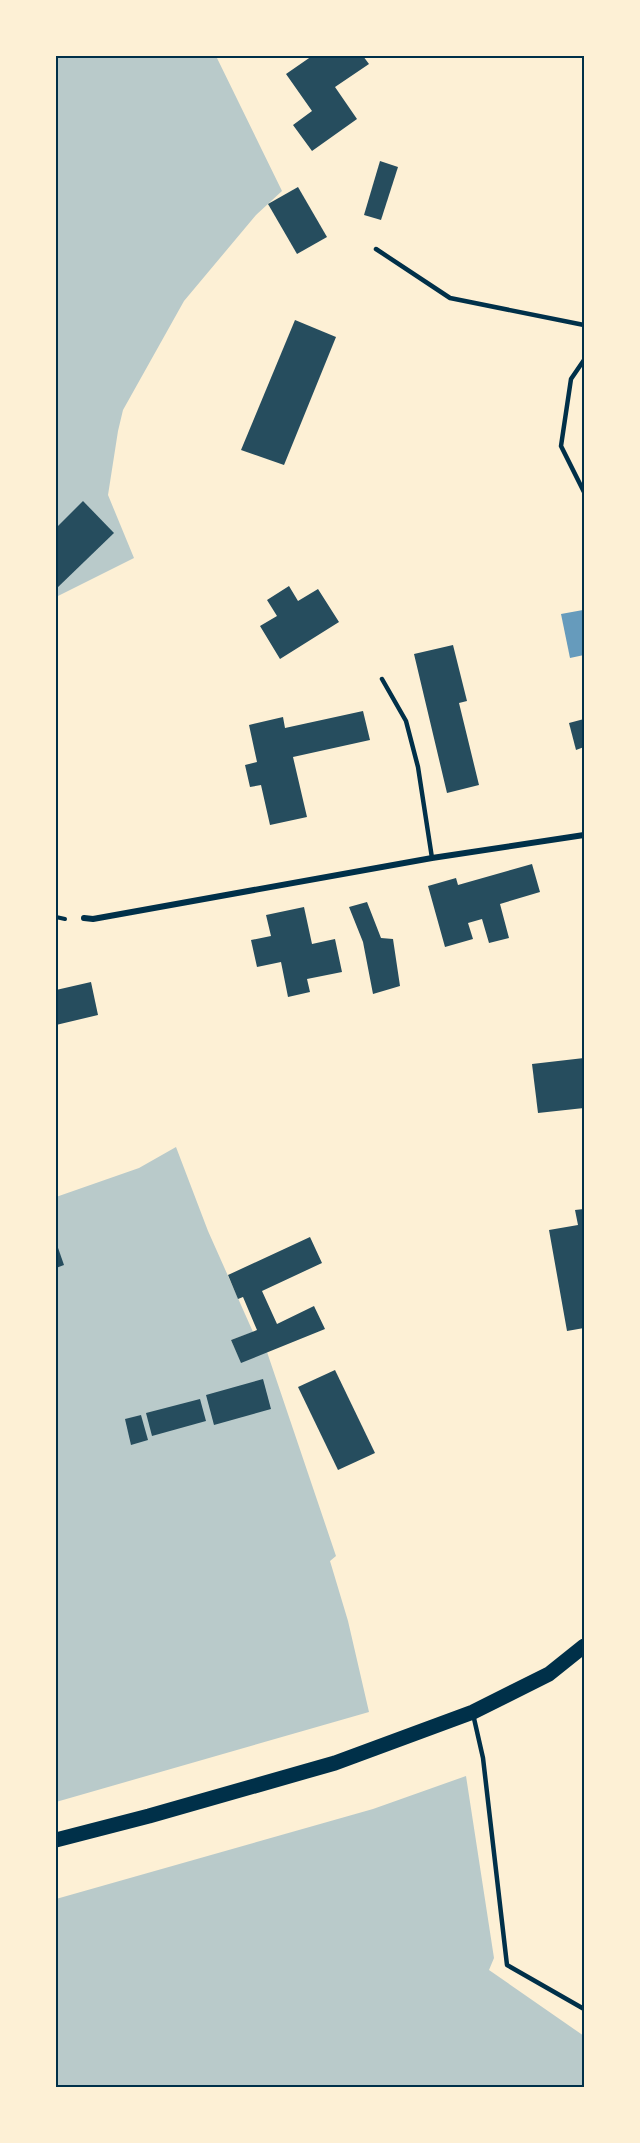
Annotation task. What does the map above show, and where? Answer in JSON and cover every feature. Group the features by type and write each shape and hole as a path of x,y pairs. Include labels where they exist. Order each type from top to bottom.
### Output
{"main road":[{"path":"56,1840 335,1763 473,1712 549,1674 585,1646"}],"street":[{"path":"84,918 93,919 432,858 585,835"}],"lane":[{"path":"376,249 450,298 585,325"},
{"path":"585,360 571,379 561,446 585,492"},
{"path":"382,679 406,721 418,767 432,858"},
{"path":"473,1712 483,1758 507,1965 585,2009"}],"shaded area":[{"path":"56,56 216,56 282,191 256,215 184,301 123,410 108,495 134,558 56,597"},
{"path":"176,1147 208,1231 253,1332 231,1340 241,1362 267,1352 336,1556 330,1561 348,1621 369,1712 56,1802 56,1197 139,1168"},
{"path":"466,1776 494,1958 489,1970 584,2036 584,2087 56,2087 56,1899 373,1809"}],"water":[{"path":"583,610 584,655 570,658 561,614"}],"building":[{"path":"312,56 363,56 369,64 335,87 357,119 312,151 293,125 312,111 286,74"},
{"path":"380,161 398,167 381,220 364,215"},
{"path":"298,187 327,237 297,254 268,204"},
{"path":"295,320 336,337 284,465 241,450"},
{"path":"83,501 114,533 56,589 56,528"},
{"path":"289,586 298,601 318,589 339,622 280,659 260,626 277,616 267,600"},
{"path":"453,645 467,701 459,703 479,785 447,793 414,654"},
{"path":"363,711 370,740 293,757 307,817 270,825 261,785 250,787 245,765 257,762 249,725 283,717 285,728"},
{"path":"584,719 584,747 576,750 569,723"},
{"path":"532,864 540,892 500,904 509,938 489,943 482,919 468,923 473,939 445,947 428,886 456,878 458,885"},
{"path":"367,902 381,938 393,939 400,986 373,994 363,942 349,907"},
{"path":"304,907 312,944 335,939 342,972 307,979 310,992 288,997 281,962 257,967 251,940 271,936 266,915"},
{"path":"91,982 98,1015 56,1025 56,990"},
{"path":"584,1058 584,1108 538,1113 532,1064"},
{"path":"584,1209 584,1236 582,1237 584,1328 567,1331 549,1230 578,1225 575,1210"},
{"path":"310,1237 322,1263 262,1291 277,1324 314,1306 325,1329 241,1363 231,1340 257,1330 243,1297 238,1299 228,1275"},
{"path":"56,1242 64,1265 56,1268"},
{"path":"335,1370 375,1453 338,1470 298,1387"},
{"path":"263,1379 271,1409 214,1425 206,1395"},
{"path":"200,1399 206,1421 152,1436 146,1413"},
{"path":"141,1415 148,1440 131,1445 125,1419"}]}
